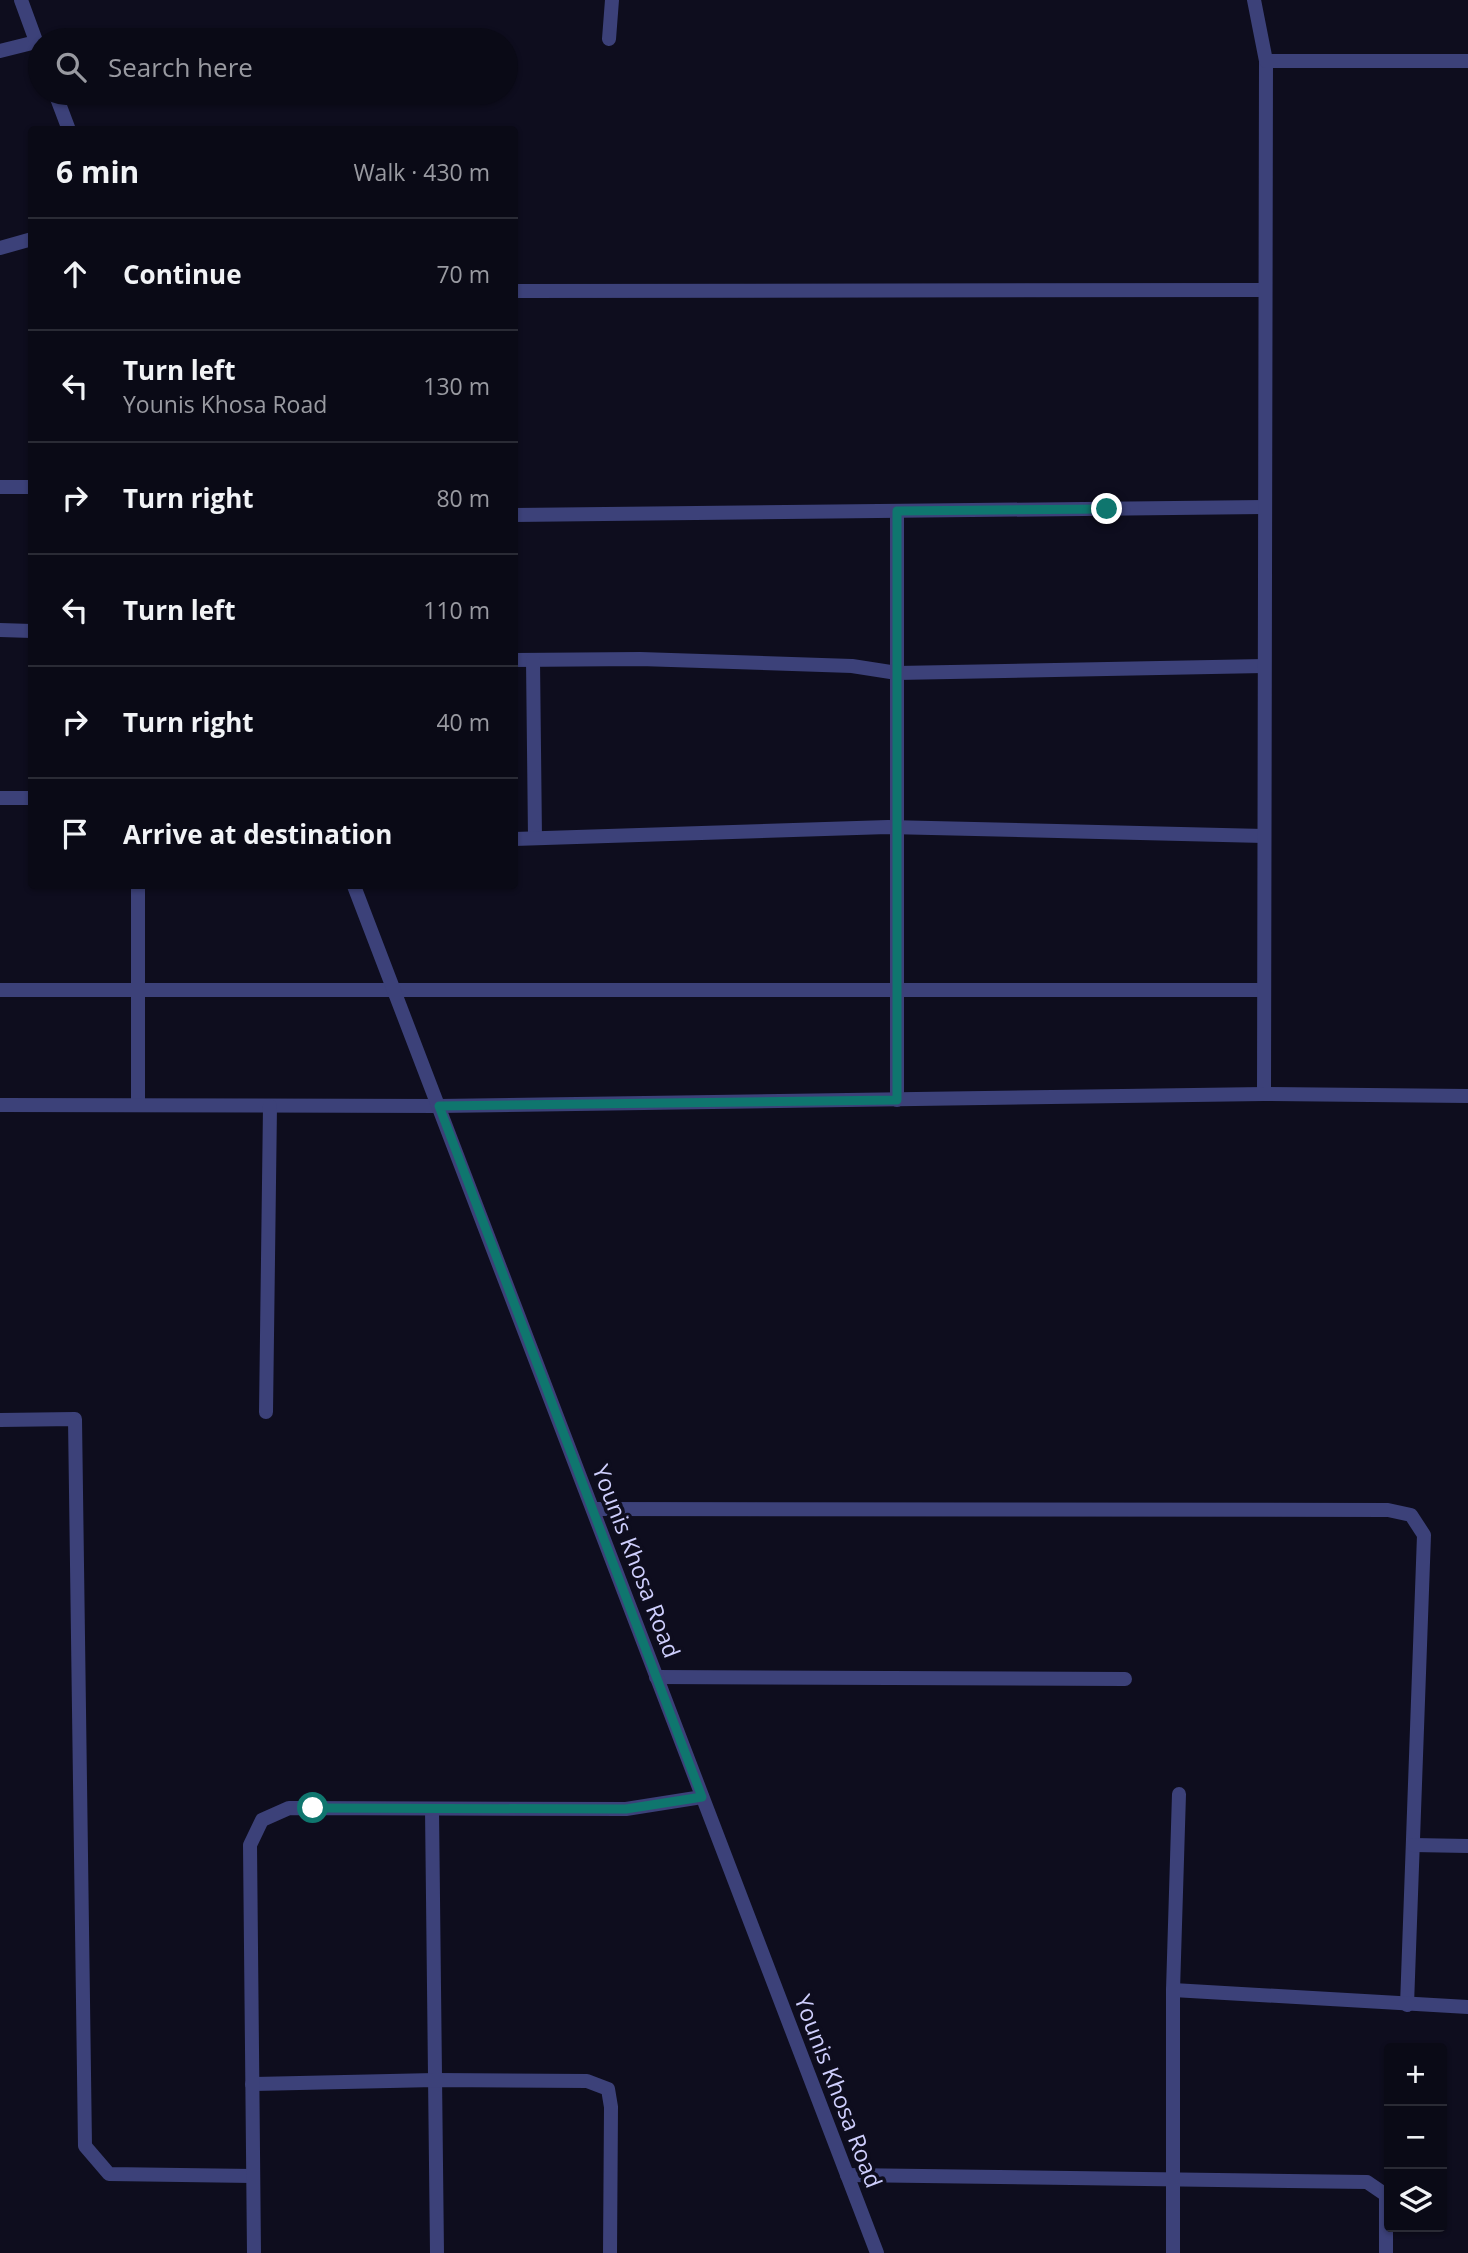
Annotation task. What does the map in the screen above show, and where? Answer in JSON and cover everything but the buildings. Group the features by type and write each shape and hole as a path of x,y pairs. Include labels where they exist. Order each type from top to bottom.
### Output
{"street":[{"path":"21,0 31,28"},
{"path":"609,39 612,0"},
{"path":"1254,0 1266,61 1264,1094"},
{"path":"0,51 28,48"},
{"path":"1266,61 1468,61"},
{"path":"60,105 67,126"},
{"path":"0,248 28,240"},
{"path":"518,291 1265,290"},
{"path":"0,487 28,487"},
{"path":"518,515 1264,507"},
{"path":"897,511 897,1100"},
{"path":"0,631 28,631"},
{"path":"518,660 640,659 852,666 897,673 1264,666"},
{"path":"533,660 535,838"},
{"path":"0,798 28,798"},
{"path":"518,839 898,827 1264,836"},
{"path":"138,889 138,1105"},
{"name":"Younis Khosa Road","path":"355,889 877,2253"},
{"path":"0,990 1264,990"},
{"path":"0,1105 439,1106 1264,1094 1468,1096"},
{"path":"266,1412 270,1106"},
{"path":"0,1420 75,1419 85,2146 109,2174 253,2176"},
{"path":"593,1509 1388,1510 1411,1515 1424,1535 1407,2005"},
{"path":"656,1677 1125,1679"},
{"path":"1173,2253 1173,1990 1179,1794"},
{"path":"254,2253 250,1845 262,1820 289,1808 626,1809 702,1797"},
{"path":"432,1809 437,2253"},
{"path":"1413,1845 1468,1846"},
{"path":"1173,1990 1468,2007"},
{"path":"252,2084 435,2080 587,2081 608,2089 611,2107 610,2253"},
{"path":"847,2175 1367,2182 1386,2195 1386,2253"}],"route":[{"path":"313,1808 626,1809 702,1797 439,1106 897,1100 897,511 1107,509"}]}
